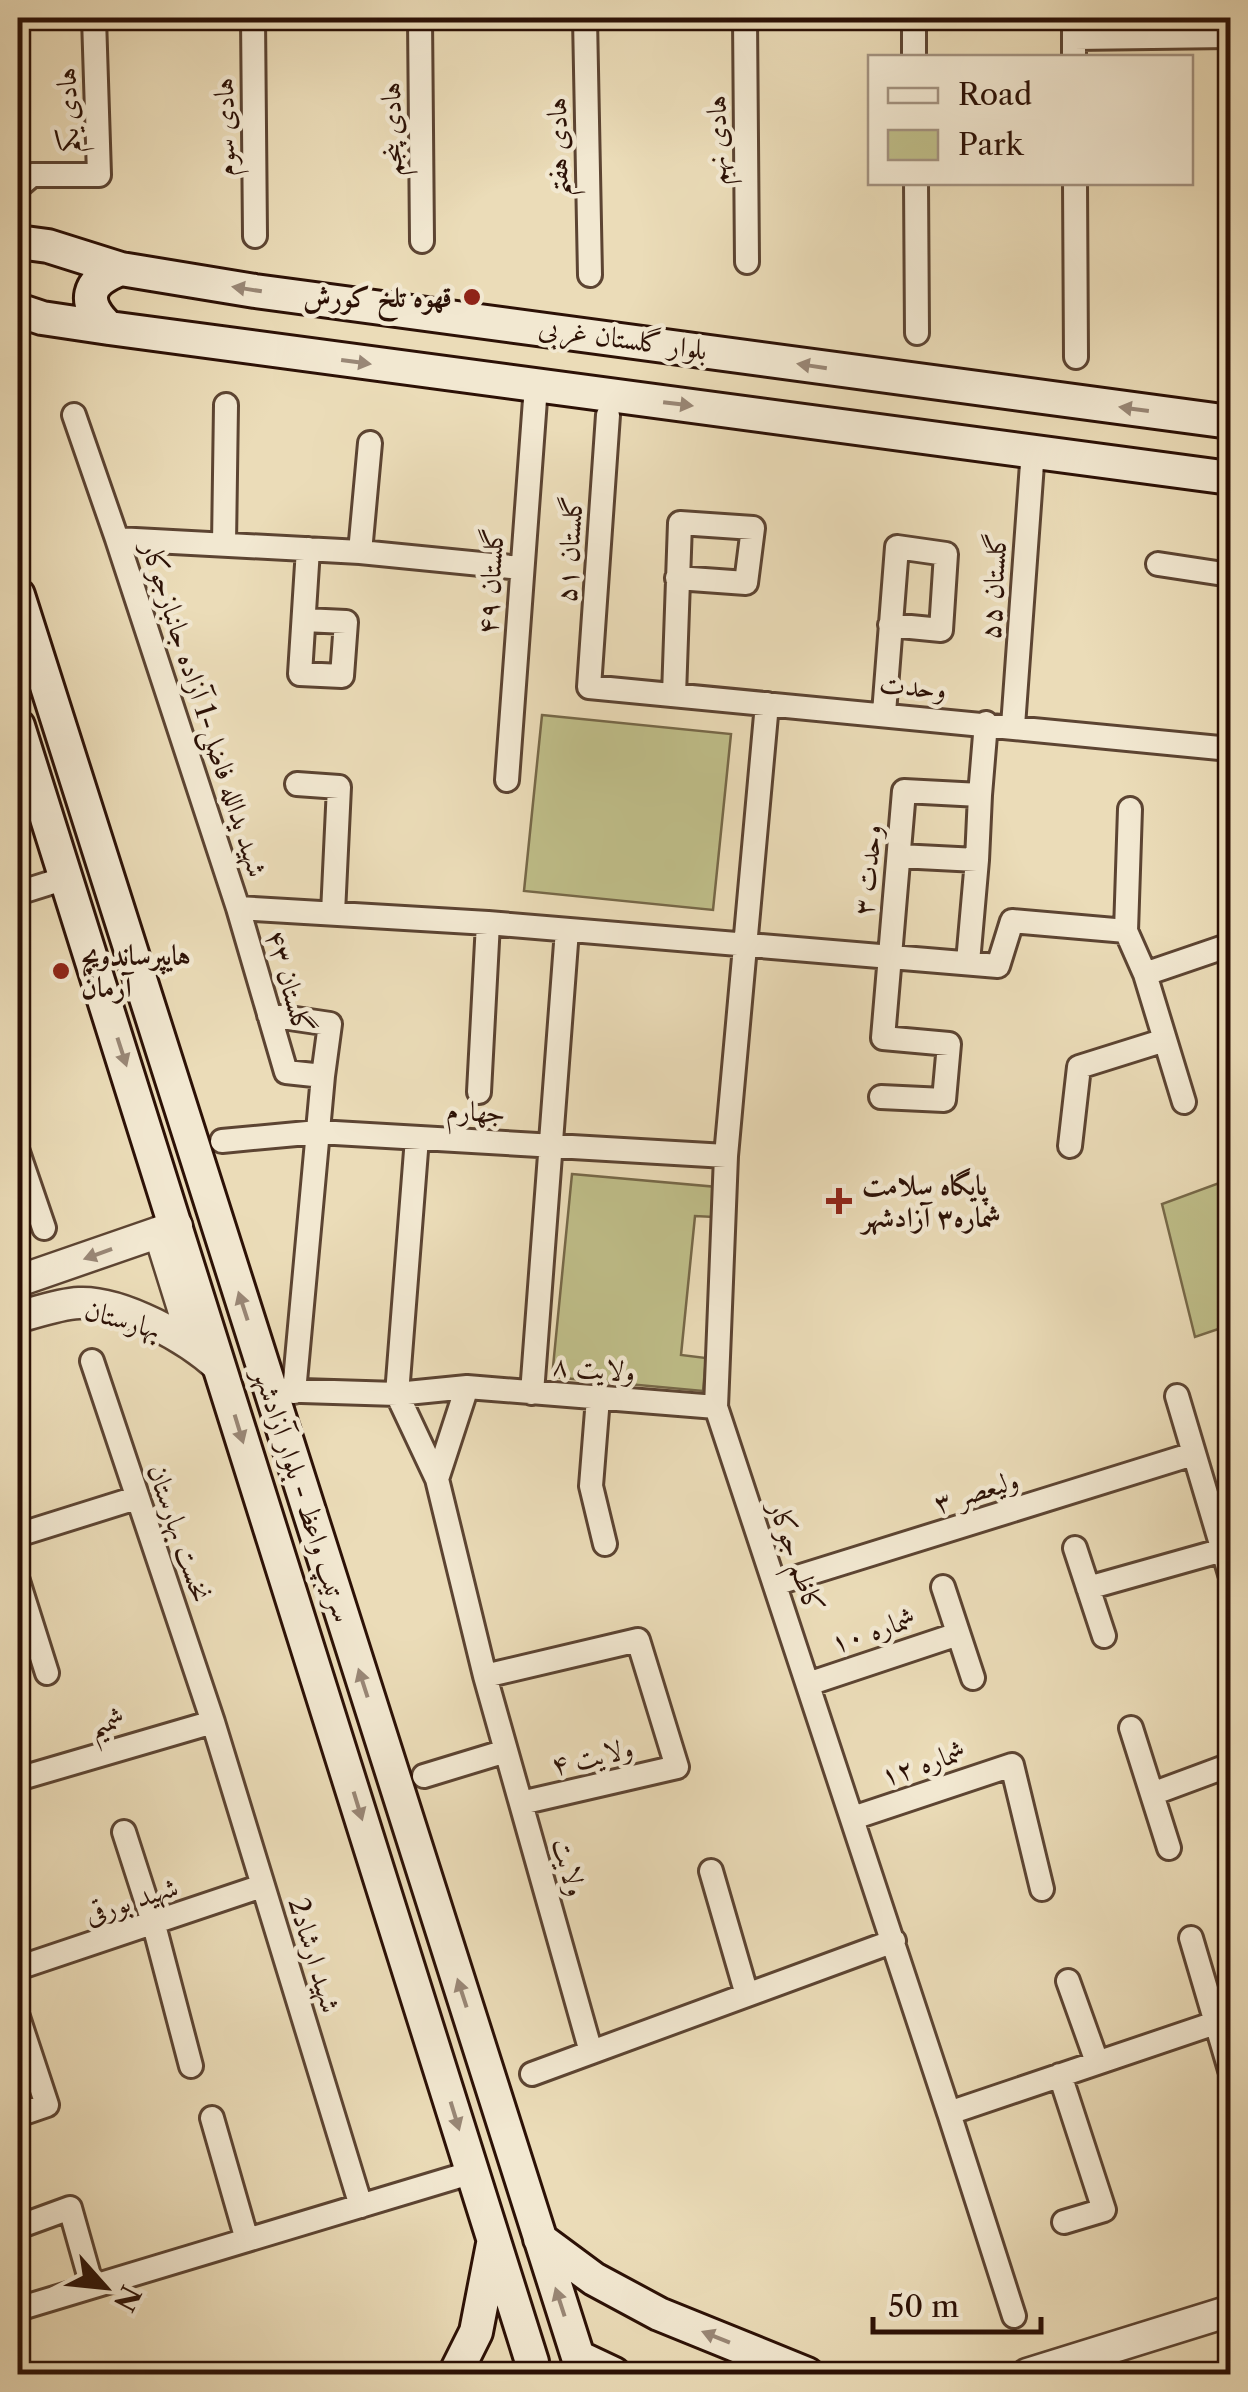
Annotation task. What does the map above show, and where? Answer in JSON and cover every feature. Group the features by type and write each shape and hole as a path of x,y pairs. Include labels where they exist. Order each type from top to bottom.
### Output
{"main road":[{"name":"بلوار گلستان غربی","path":"18,242 48,246 120,268 255,290 1230,422"},
{"path":"109,328 93,314 90,293 101,276 120,268"},
{"name":"بلوار گلستان غربی","path":"18,310 42,318 109,328 1230,478"},
{"name":"سرتیپ واعظ - بلوار آزادشهر","path":"18,595 282,1391 578,2356 614,2374"},
{"name":"سرتیپ واعظ - بلوار آزادشهر","path":"18,726 168,1229 220,1367 532,2362 529,2374"},
{"path":"540,2239 594,2280 659,2314 806,2374"},
{"path":"455,2374 476,2332 494,2240"}],"street":[{"name":"هادی یکم","path":"18,188 32,175 99,175 94,18"},
{"name":"هادی سوم","path":"253,18 256,236"},
{"name":"هادی پنجم","path":"420,18 422,241"},
{"name":"هادی هفتم","path":"585,18 590,275"},
{"name":"هادی نهم","path":"745,18 747,262"},
{"path":"914,18 914,55"},
{"path":"1074,38 1230,36"},
{"path":"916,185 917,333"},
{"path":"1075,185 1076,357"},
{"name":"گلستان ۴۹","path":"507,780 536,386"},
{"path":"224,544 226,405"},
{"path":"74,415 117,540"},
{"name":"گلستان ۵۱","path":"589,687 608,416"},
{"path":"360,552 370,443"},
{"name":"گلستان ۵۵","path":"1012,726 1032,450"},
{"path":"674,694 677,578 680,522 753,528 746,583 677,578"},
{"name":"شهید یدالله فاضلی-1 آزاده جانبازجوکار","path":"521,568 360,552 117,540 238,908 488,923 968,962"},
{"path":"884,714 890,624 897,548 946,554 941,630 890,624"},
{"path":"304,620 346,622 342,676 300,674 308,549"},
{"path":"1158,564 1230,575"},
{"name":"وحدت","path":"589,687 1230,749"},
{"name":"کاظم جوکار","path":"767,704 726,1156 716,1408 854,1818 1014,2316"},
{"path":"986,723 968,962 998,966 1012,922 1126,931"},
{"path":"297,784 339,787 334,913"},
{"name":"وحدت ۳","path":"881,1097 944,1100 949,1044 883,1038 904,791 980,795"},
{"path":"1130,809 1126,931 1144,974 1184,1102"},
{"path":"898,856 976,860"},
{"path":"18,893 66,878"},
{"name":"گلستان ۴۳","path":"238,908 286,1072 323,1076"},
{"path":"479,1092 488,923"},
{"path":"532,1393 568,930"},
{"path":"1144,974 1230,945"},
{"path":"269,1015 330,1024 282,1391"},
{"path":"1070,1146 1079,1067 1165,1040"},
{"name":"جهارم","path":"222,1141 318,1132 726,1156"},
{"path":"396,1394 418,1138"},
{"path":"18,1152 44,1228"},
{"path":"168,1229 194,1344"},
{"name":"بهارستان","path":"18,1281 168,1229"},
{"name":"بهارستان","path":"18,1317 79,1303 96,1305 149,1321 194,1344 220,1367"},
{"name":"نخست بهارستان","path":"92,1362 213,1722"},
{"path":"437,1479 467,1388"},
{"name":"ولایت ۸","path":"282,1391 396,1394 467,1388 716,1408"},
{"name":"ولایت","path":"396,1394 437,1479 485,1676 591,2052"},
{"path":"1176,1396 1194,1454 1220,1500 1223,1550 1230,1574"},
{"path":"598,1398 591,1486 605,1544"},
{"name":"ولیعصر ۳","path":"775,1584 1194,1454"},
{"path":"18,1534 136,1498"},
{"path":"1075,1548 1104,1636"},
{"path":"1088,1588 1223,1550"},
{"path":"18,1582 47,1673"},
{"path":"943,1587 973,1678"},
{"name":"شماره ۱۰","path":"808,1684 958,1634"},
{"name":"ولایت ۴","path":"485,1676 638,1640 677,1767 521,1803"},
{"name":"شمیم","path":"18,1779 213,1722"},
{"name":"شهید ارشاد2","path":"213,1722 361,2206"},
{"path":"1131,1728 1170,1848"},
{"path":"424,1776 506,1751"},
{"name":"شماره ۱۲","path":"854,1818 1012,1765 1042,1888"},
{"path":"1152,1794 1230,1765"},
{"path":"124,1832 154,1925 190,2066"},
{"path":"710,1872 747,1995"},
{"name":"شهید بورقی","path":"18,1968 262,1886"},
{"path":"1191,1938 1223,2020 1230,2070"},
{"path":"532,2074 894,1941"},
{"path":"1068,1981 1097,2062"},
{"path":"18,2017 47,2105 18,2115"},
{"path":"949,2113 1223,2020"},
{"path":"1060,2075 1104,2210 1064,2222"},
{"path":"212,2118 247,2240"},
{"path":"18,2308 473,2172"},
{"path":"18,2228 70,2208 92,2286"},
{"path":"1028,2374 1230,2310"}],"green space":[{"path":"542,715 731,734 713,910 524,891"},
{"path":"572,1174 717,1187 714,1217 695,1216 681,1355 706,1358 703,1391 552,1377"},
{"path":"1230,1179 1230,1325 1195,1337 1162,1204"}],"place":[{"name":"قهوه تلخ کورش","path":"472,297"},
{"name":"هایپرساندویچ آرمان","path":"61,971"},
{"name":"پایگاه سلامت شماره۳ آزادشهر","path":"839,1201"}]}
